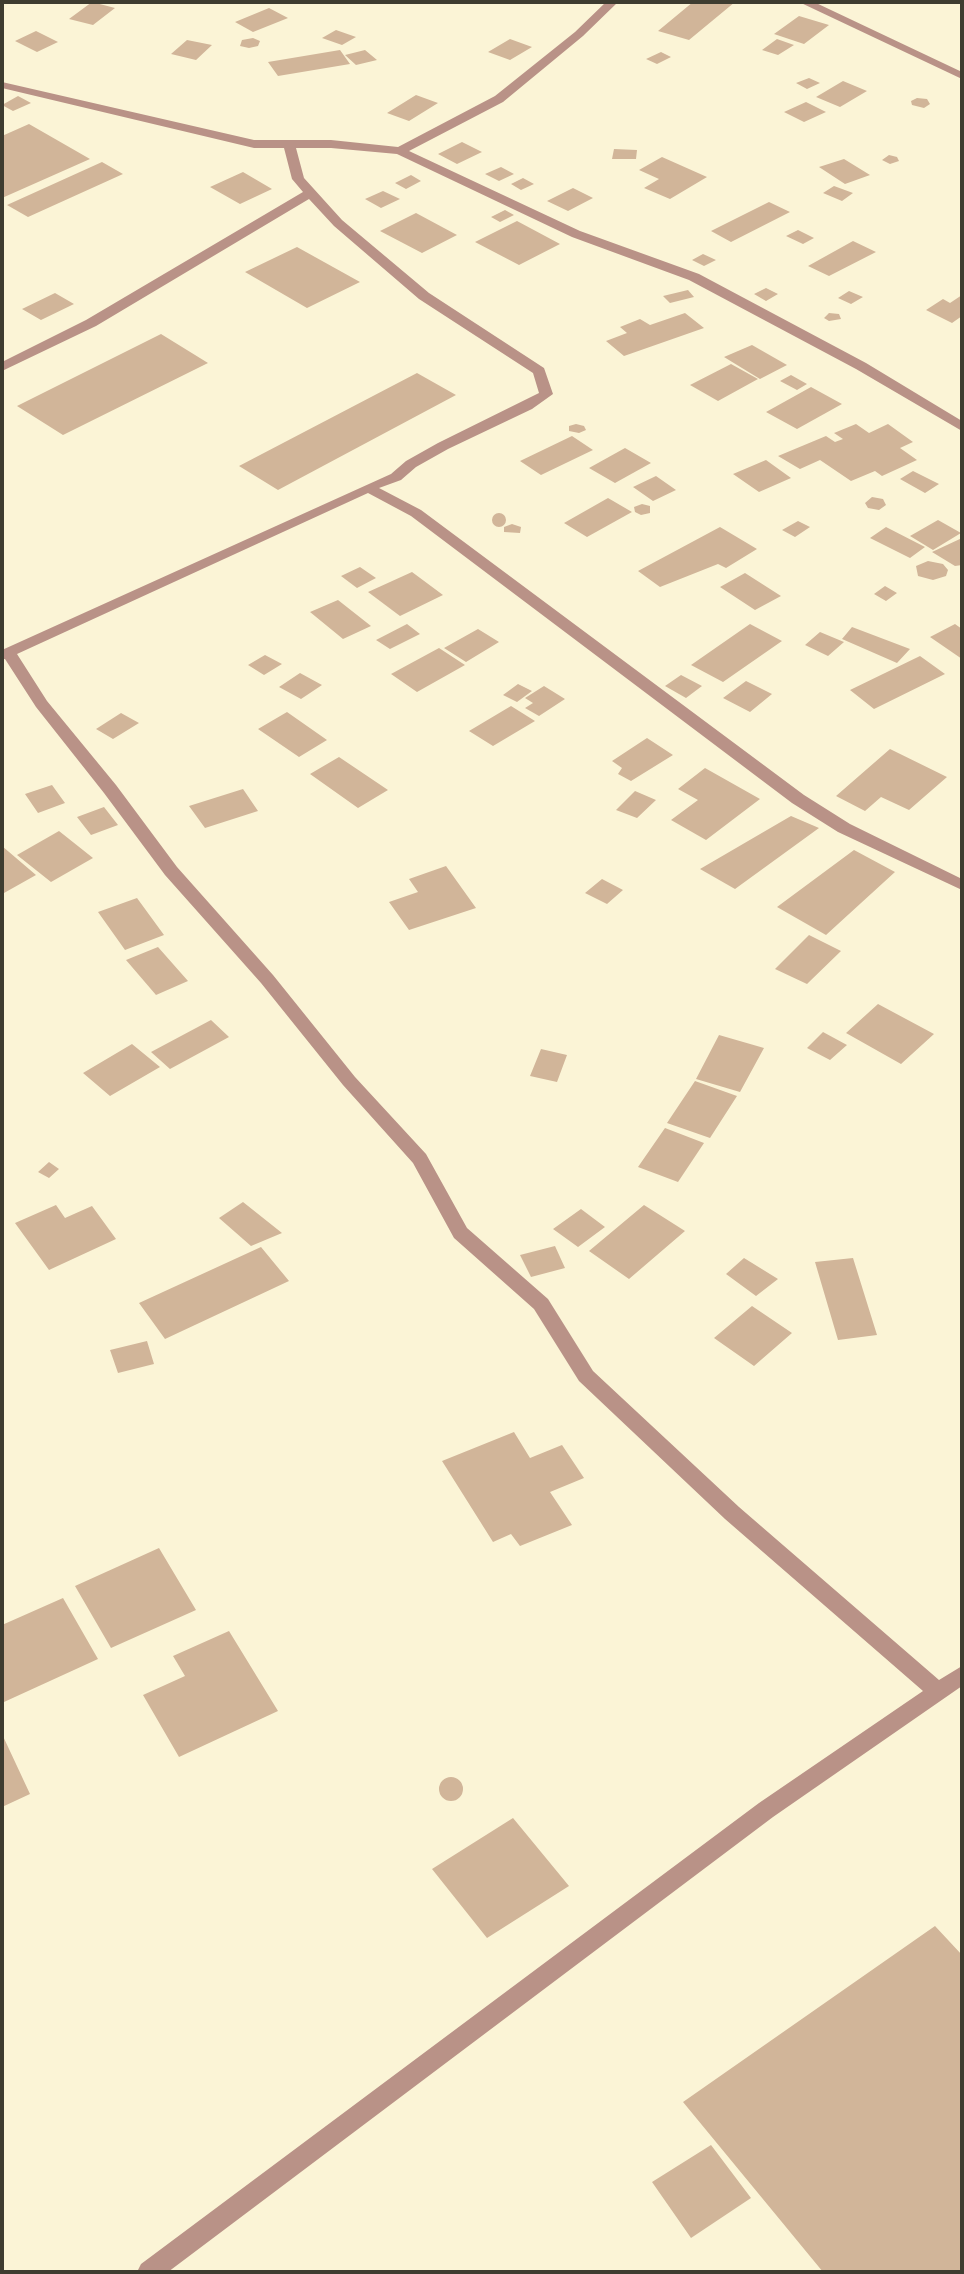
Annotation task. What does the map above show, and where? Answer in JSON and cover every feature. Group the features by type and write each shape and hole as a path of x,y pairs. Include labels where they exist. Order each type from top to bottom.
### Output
{"street":[{"path":"400,151 499,99 579,34 612,2"},
{"path":"805,2 962,76"},
{"path":"2,85 254,144 331,144 400,151 576,234 694,277 861,366 962,428"},
{"path":"290,146 298,179 338,223 424,296 539,371 546,394 527,406 443,446 396,477 6,654 41,704 110,789 171,871 267,979 349,1080 419,1159 460,1233 541,1304 586,1376 733,1513 937,1691"},
{"path":"2,367 91,323 309,194"},
{"path":"368,488 416,513 798,799 844,828 962,885"},
{"path":"149,2272 766,1810 962,1675"}],"building":[{"path":"92,2 115,8 93,25 69,19"},
{"path":"693,2 735,2 689,40 658,31"},
{"path":"269,8 288,18 253,32 235,22"},
{"path":"799,16 829,25 804,44 774,34"},
{"path":"336,30 356,37 342,45 322,38"},
{"path":"36,31 58,42 37,52 15,41"},
{"path":"253,38 260,41 258,46 240,46 242,40"},
{"path":"510,39 532,47 510,60 488,52"},
{"path":"777,39 794,45 778,55 762,50"},
{"path":"187,40 212,45 196,60 171,54"},
{"path":"340,50 350,64 278,76 268,62"},
{"path":"365,50 377,60 356,65 345,55"},
{"path":"661,52 671,57 657,64 646,59"},
{"path":"809,78 820,83 807,89 796,83"},
{"path":"843,81 867,91 840,107 816,97"},
{"path":"416,95 438,103 409,121 387,113"},
{"path":"18,96 31,103 13,111 2,105"},
{"path":"917,98 927,99 930,104 924,108 912,105 911,101"},
{"path":"806,102 826,112 804,122 784,112"},
{"path":"29,124 90,159 2,198 2,136"},
{"path":"462,142 482,152 457,164 438,154"},
{"path":"614,149 637,150 636,159 612,159"},
{"path":"889,155 897,157 899,161 890,164 882,160"},
{"path":"662,157 707,177 670,199 644,188 659,179 639,170"},
{"path":"844,159 870,175 845,184 819,167"},
{"path":"102,162 123,174 28,217 7,205"},
{"path":"501,167 514,174 499,181 485,174"},
{"path":"243,172 272,189 240,204 210,187"},
{"path":"411,175 421,181 406,189 395,183"},
{"path":"523,178 534,184 521,190 511,184"},
{"path":"834,186 853,193 842,201 823,193"},
{"path":"573,188 593,198 568,211 547,201"},
{"path":"383,191 400,199 381,208 365,199"},
{"path":"769,202 790,212 731,242 711,231"},
{"path":"505,210 514,215 500,222 491,217"},
{"path":"416,213 457,235 422,253 380,231"},
{"path":"517,221 560,244 519,265 475,242"},
{"path":"798,230 814,238 803,244 786,236"},
{"path":"853,241 876,252 829,276 808,266"},
{"path":"297,247 360,282 307,308 245,272"},
{"path":"703,254 716,260 704,266 692,260"},
{"path":"766,288 778,294 766,301 754,294"},
{"path":"688,290 694,297 670,303 663,296"},
{"path":"849,291 863,297 851,304 838,298"},
{"path":"55,293 74,304 41,320 22,309"},
{"path":"962,295 962,316 952,323 926,310 943,299 950,303"},
{"path":"685,313 704,328 624,356 606,341 627,333 620,327 640,319 650,325"},
{"path":"829,313 839,314 841,319 829,321 824,318"},
{"path":"161,334 208,363 63,435 17,406"},
{"path":"752,345 787,365 760,379 724,357"},
{"path":"731,364 758,379 718,401 690,385"},
{"path":"417,373 456,395 278,490 239,466"},
{"path":"791,375 807,384 797,390 780,381"},
{"path":"811,387 842,404 797,429 766,412"},
{"path":"856,424 869,433 888,424 913,442 900,448 917,460 882,476 875,471 851,481 820,460 800,469 778,456 826,436 835,442 843,439 834,433"},
{"path":"569,426 584,426 586,430 579,433 569,431"},
{"path":"572,436 593,450 541,475 520,461"},
{"path":"625,448 651,463 615,483 589,468"},
{"path":"766,460 791,478 759,492 733,474"},
{"path":"913,471 939,484 925,493 900,479"},
{"path":"656,476 676,490 653,501 633,487"},
{"path":"872,497 883,499 886,505 879,510 868,508 865,503"},
{"path":"608,498 632,512 587,537 564,523"},
{"path":"642,504 650,506 650,513 641,515 635,512 634,507"},
{"path":"499,513 504,515 504,525 499,527 494,525 492,520 494,515"},
{"path":"938,520 961,533 933,550 910,536"},
{"path":"798,521 810,527 795,537 782,530"},
{"path":"512,524 521,527 520,533 504,532 504,527"},
{"path":"720,527 757,549 726,568 718,564 660,587 638,571"},
{"path":"886,527 925,547 910,558 870,538"},
{"path":"962,538 962,565 955,566 932,552"},
{"path":"928,561 943,564 948,570 946,576 933,580 918,576 916,566"},
{"path":"360,567 376,578 357,588 341,576"},
{"path":"412,572 443,595 400,616 368,592"},
{"path":"745,573 781,596 755,610 720,587"},
{"path":"885,586 897,593 886,601 874,594"},
{"path":"338,600 371,626 343,639 310,612"},
{"path":"407,624 420,634 390,649 376,640"},
{"path":"750,624 782,641 723,682 691,665"},
{"path":"955,624 962,629 962,659 930,637"},
{"path":"852,627 910,649 897,663 842,639"},
{"path":"478,629 499,642 466,662 444,648"},
{"path":"820,632 844,642 828,656 805,645"},
{"path":"439,648 465,665 417,692 391,674"},
{"path":"265,655 282,664 264,675 248,665"},
{"path":"920,656 945,674 874,709 850,690"},
{"path":"300,673 322,685 301,699 279,687"},
{"path":"681,675 702,686 686,698 665,686"},
{"path":"746,681 772,694 750,712 723,698"},
{"path":"518,684 532,691 517,702 503,695"},
{"path":"544,686 565,699 539,716 525,708 533,703 525,698"},
{"path":"511,706 535,721 493,746 469,731"},
{"path":"287,712 327,740 299,757 258,729"},
{"path":"121,713 139,723 113,739 96,729"},
{"path":"647,738 673,755 631,781 618,774 622,768 612,761"},
{"path":"890,749 947,777 909,810 881,797 865,811 836,796"},
{"path":"339,757 388,790 358,808 310,774"},
{"path":"705,768 760,799 706,840 671,820 698,800 678,789"},
{"path":"52,785 65,803 38,813 25,794"},
{"path":"243,789 258,811 205,828 189,806"},
{"path":"635,791 656,800 637,818 616,810"},
{"path":"104,807 118,825 91,835 77,817"},
{"path":"791,816 819,828 735,889 700,869"},
{"path":"59,831 93,858 51,882 17,855"},
{"path":"2,846 36,875 4,893 2,891"},
{"path":"854,850 895,872 826,935 777,907"},
{"path":"446,866 476,908 409,930 389,902 418,892 409,879"},
{"path":"602,879 623,890 607,904 585,893"},
{"path":"137,898 164,935 125,950 98,912"},
{"path":"809,935 841,951 807,984 775,969"},
{"path":"158,947 188,981 156,995 126,960"},
{"path":"878,1004 934,1034 901,1064 846,1033"},
{"path":"211,1020 229,1037 170,1069 151,1052"},
{"path":"823,1032 847,1045 830,1060 807,1048"},
{"path":"719,1035 764,1048 740,1092 696,1079"},
{"path":"132,1044 160,1067 110,1096 83,1073"},
{"path":"541,1049 567,1055 557,1082 530,1076"},
{"path":"695,1081 737,1096 710,1138 667,1123"},
{"path":"665,1128 704,1143 678,1182 638,1167"},
{"path":"49,1162 59,1169 49,1178 38,1172"},
{"path":"243,1202 282,1233 251,1246 219,1218"},
{"path":"56,1205 65,1218 92,1206 116,1239 49,1270 15,1223"},
{"path":"644,1205 685,1231 629,1279 589,1251"},
{"path":"581,1209 605,1227 578,1247 553,1229"},
{"path":"555,1246 565,1268 531,1277 520,1255"},
{"path":"261,1247 289,1281 165,1339 139,1303"},
{"path":"744,1258 778,1279 756,1296 726,1274"},
{"path":"853,1258 877,1335 838,1340 815,1262"},
{"path":"752,1306 792,1333 754,1366 714,1338"},
{"path":"147,1341 154,1364 118,1373 110,1350"},
{"path":"514,1432 530,1458 562,1445 584,1478 550,1492 572,1525 520,1546 511,1534 493,1542 442,1461"},
{"path":"159,1548 196,1610 111,1648 75,1586"},
{"path":"63,1598 98,1659 4,1702 2,1625"},
{"path":"229,1631 278,1711 179,1757 143,1695 185,1676 173,1656"},
{"path":"2,1734 30,1794 2,1807"},
{"path":"451,1777 460,1780 463,1789 460,1798 451,1801 442,1798 439,1789 442,1780"},
{"path":"513,1818 569,1886 487,1938 432,1869"},
{"path":"935,1926 962,1955 962,2272 823,2272 683,2102"},
{"path":"711,2145 751,2198 691,2238 652,2182"}]}
